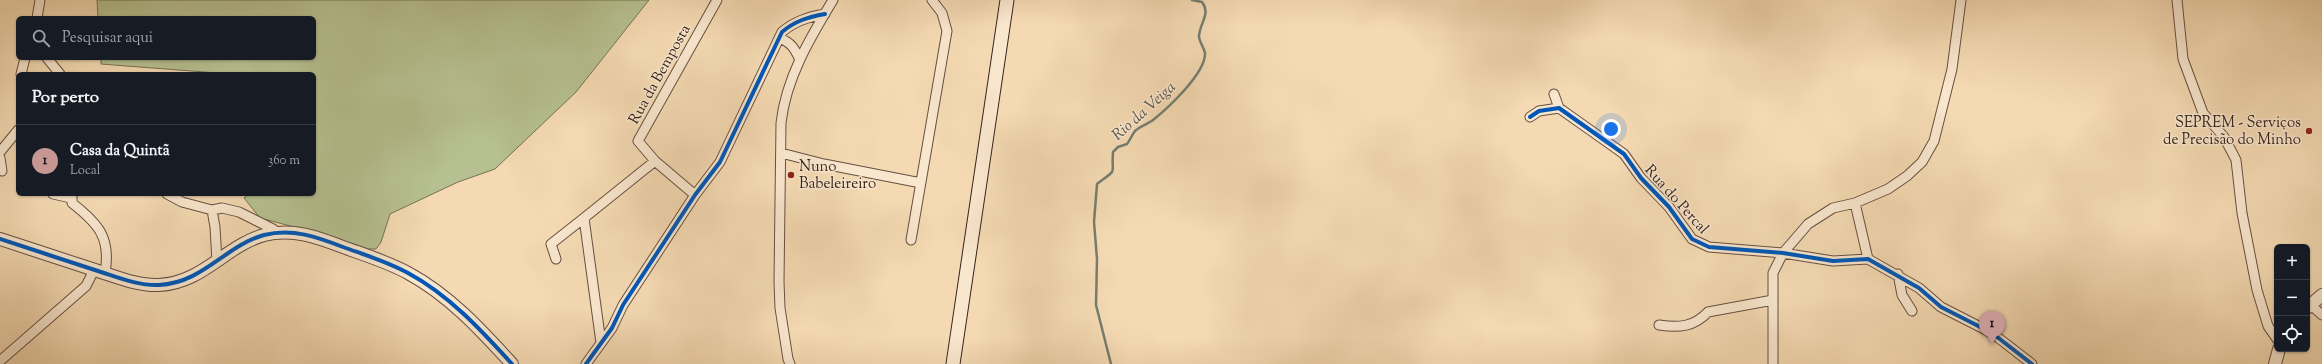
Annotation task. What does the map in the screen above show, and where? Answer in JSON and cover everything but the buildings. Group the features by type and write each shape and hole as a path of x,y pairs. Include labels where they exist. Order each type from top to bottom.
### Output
{"main road":[{"path":"953,364 1008,0"}],"street":[{"path":"37,16 40,0"},
{"name":"Rua da Bemposta","path":"655,161 638,141 717,0"},
{"path":"787,362 780,308 779,282 783,103 800,60 833,0"},
{"path":"911,240 947,32 942,13 932,0"},
{"path":"1773,364 1774,273 1783,253 1808,224 1833,208 1855,203 1888,190 1907,176 1922,162 1934,141 1952,69 1961,0"},
{"path":"2177,0 2182,59 2203,112 2224,137 2236,160 2242,213 2256,290 2268,326 2274,335"},
{"path":"586,364 601,343 695,195 720,162 779,38 791,24 825,14"},
{"path":"779,38 787,41 795,49 800,60"},
{"path":"22,72 24,60"},
{"path":"50,60 58,72"},
{"path":"1530,117 1539,111 1559,108 1554,94"},
{"name":"Rua do Percal","path":"1559,108 1624,154 1641,178 1668,207 1692,239 1700,244 1709,247 1783,253 1833,261 1868,259"},
{"path":"0,152 16,132"},
{"path":"781,153 824,164 921,183"},
{"path":"0,158 2,171"},
{"path":"556,259 551,244 655,161 695,195"},
{"path":"72,196 72,203 94,220 100,229 105,241 108,257 105,273"},
{"path":"170,196 182,202 212,210 222,208 239,212 273,229 277,233"},
{"path":"1855,203 1868,259 1898,274 1919,288 1941,307 1992,333 2032,364"},
{"path":"212,210 215,227 217,262"},
{"path":"584,218 601,343"},
{"path":"0,239 134,283 159,286 182,282 203,272 240,246 264,236 287,232 308,234 408,273 434,290 472,320 512,364"},
{"path":"0,361 86,286 94,270"},
{"path":"1898,274 1902,295 1912,311"},
{"path":"2310,306 2322,295"},
{"path":"1659,325 1677,327 1688,326 1701,320 1708,312 1773,300"},
{"path":"2310,308 2322,315"},
{"path":"2276,364 2278,352"}],"green space":[{"path":"97,0 649,0 576,92 495,169 458,182 390,214 381,242 376,249 364,249 325,235 260,218 244,198 246,196 316,196 316,72 204,72 101,64 101,60 316,60 316,16 98,16"}],"waterway":[{"name":"Rio da Veiga","path":"1111,364 1096,305 1097,259 1094,222 1097,184 1111,173 1113,152 1118,147 1127,144 1135,131 1153,120 1168,107 1193,80 1204,61 1205,53 1199,36 1205,10 1202,2 1192,0"}],"cycle path":[{"path":"586,364 612,328 623,305 695,195 720,162 782,32 802,20 825,14"},
{"path":"1530,117 1539,111 1559,108 1624,154 1641,178 1669,207 1692,239 1709,247 1783,253 1833,261 1868,259 1919,288 1941,307 1992,333 2032,364"},
{"path":"0,239 128,281 159,285 175,283 188,278 237,247 264,235 275,233 295,233 314,237 384,262 423,282 451,302 512,364"}],"place":[{"name":"SEPREM - Serviços de Precisão do Minho","path":"2309,131"},
{"name":"Nuno Babeleireiro","path":"791,175"},
{"name":"Casa da Quintã","path":"1992,344"}]}
